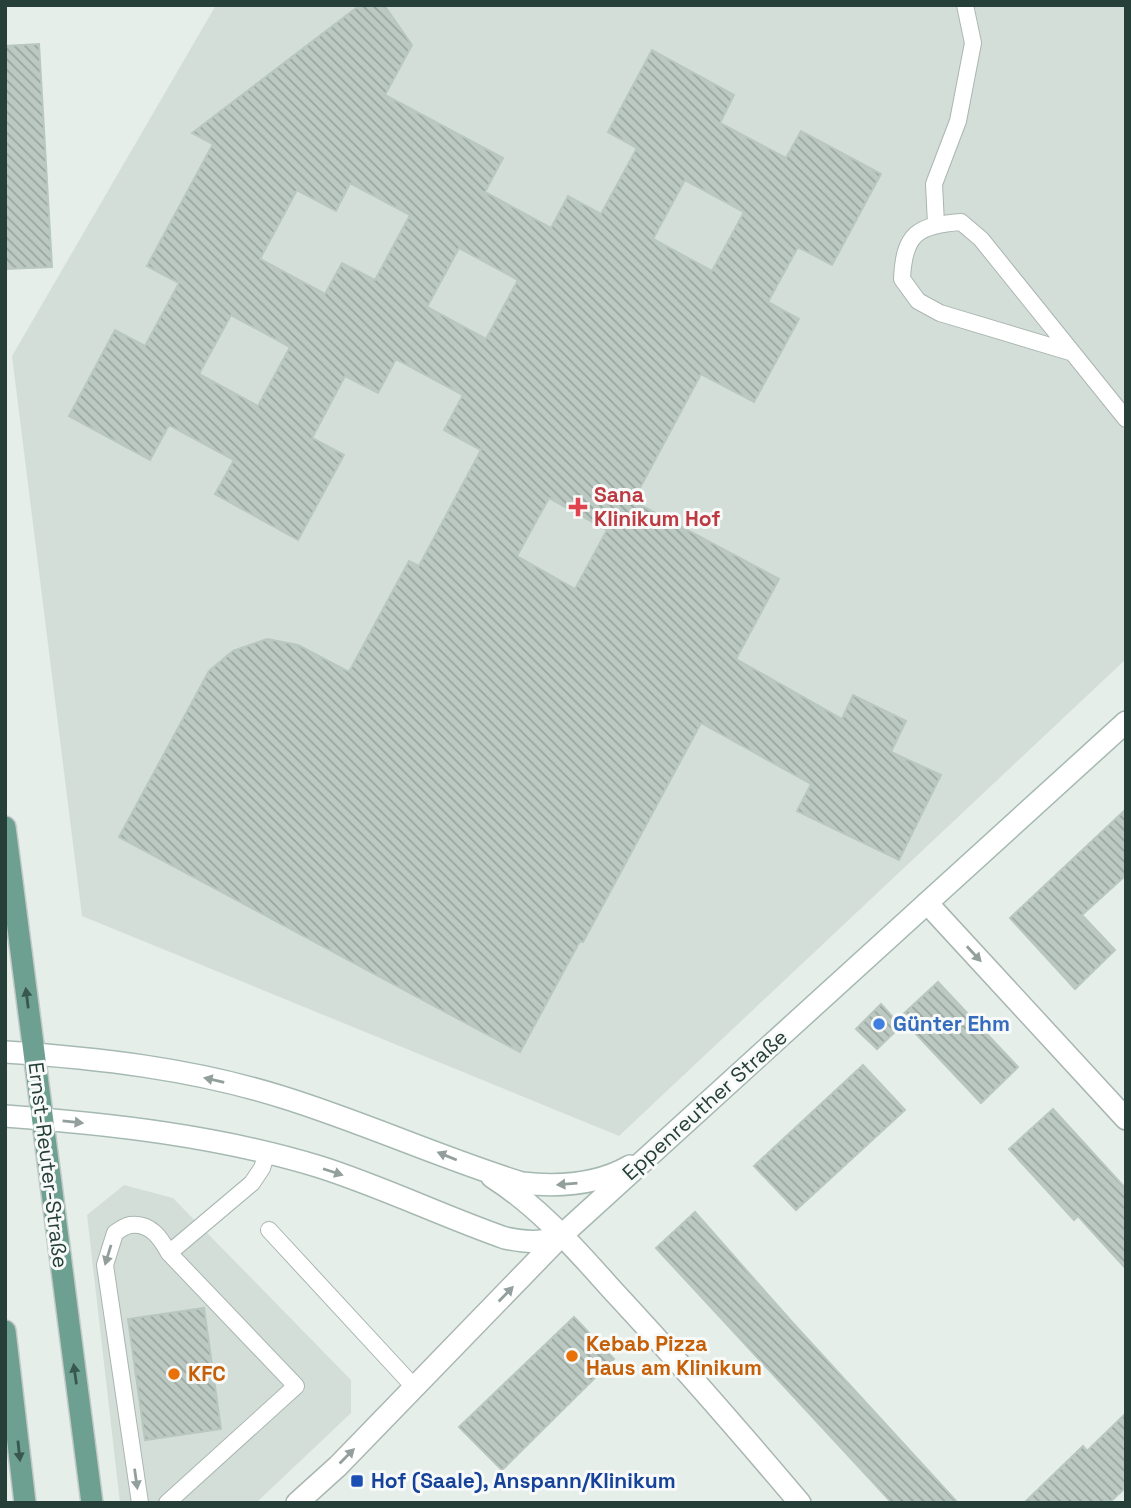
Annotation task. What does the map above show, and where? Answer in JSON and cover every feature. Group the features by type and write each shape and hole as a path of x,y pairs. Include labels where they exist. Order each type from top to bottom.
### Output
{"main road":[{"name":"Eppenreuther Straße","path":"297,1503 338,1466 562,1235 1126,722"},
{"name":"Ernst-Reuter-Straße","path":"5,827 92,1503"},
{"path":"927,903 1126,1119"},
{"path":"5,1052 124,1063 207,1078 281,1096 522,1183 543,1186 575,1184 606,1177 653,1152"},
{"path":"5,1116 152,1132 267,1153 362,1181 505,1238 535,1241 552,1240 562,1235"},
{"path":"480,1170 511,1189 562,1235 661,1343 800,1503"},
{"path":"5,1333 25,1503"}],"lane":[{"path":"936,224 934,184 958,121 973,43 965,5"},
{"path":"1070,352 940,313 918,301 902,279 903,257 908,244 918,232 936,224 961,222 981,239 1126,419"},
{"path":"169,1254 252,1183 262,1168 267,1153"},
{"path":"140,1503 104,1265 115,1233 131,1225 145,1227 159,1234 169,1254 296,1386 167,1503"},
{"path":"269,1230 415,1388"}],"shaded area":[{"name":"Sana Klinikum Hof","path":"216,5 1126,5 1126,659 619,1136 82,916 12,356"},
{"path":"124,1185 173,1198 351,1380 351,1413 256,1503 120,1503 87,1215"}],"building":[{"path":"360,5 384,5 412,45 385,95 503,158 485,192 551,228 568,196 601,214 637,148 608,132 652,50 734,95 720,123 786,158 801,131 881,174 832,265 798,247 768,302 799,319 754,402 701,374 633,501 779,579 736,659 842,719 853,695 906,721 891,752 941,775 899,860 797,811 811,784 701,723 583,942 580,941 520,1052 119,837 209,671 233,651 267,639 298,645 349,672 409,561 419,566 481,450 444,430 463,395 396,359 378,393 345,376 312,438 344,455 298,540 215,494 234,460 169,425 150,460 69,416 115,330 145,346 179,283 147,266 213,144 192,133","holes":["685,180 744,212 712,271 653,239","350,183 410,215 375,280 342,263 325,294 260,259 297,190 336,211","459,248 518,280 486,339 427,307","231,315 290,347 258,406 199,374","549,498 607,530 575,589 517,556"]},
{"path":"39,44 52,267 5,269 5,46"},
{"path":"1126,809 1126,875 1082,915 1115,950 1075,989 1010,918"},
{"path":"938,982 1018,1067 981,1103 900,1017"},
{"path":"881,1004 901,1026 877,1049 856,1029"},
{"path":"863,1065 905,1110 796,1210 754,1166"},
{"path":"1053,1109 1126,1189 1126,1269 1078,1216 1074,1220 1009,1149"},
{"path":"695,1212 958,1503 892,1503 656,1248"},
{"name":"KFC","path":"204,1308 221,1429 145,1440 128,1319"},
{"path":"574,1317 614,1359 502,1470 459,1427"},
{"path":"1126,1413 1126,1487 1109,1503 1024,1503 1083,1446 1087,1451"}],"place":[{"name":"Sana Klinikum Hof","path":"578,507"},
{"name":"Günter Ehm","path":"879,1024"},
{"name":"Kebab Pizza Haus am Klinikum","path":"572,1356"},
{"name":"KFC","path":"174,1374"},
{"name":"Hof (Saale), Anspann/Klinikum","path":"357,1481"}]}
